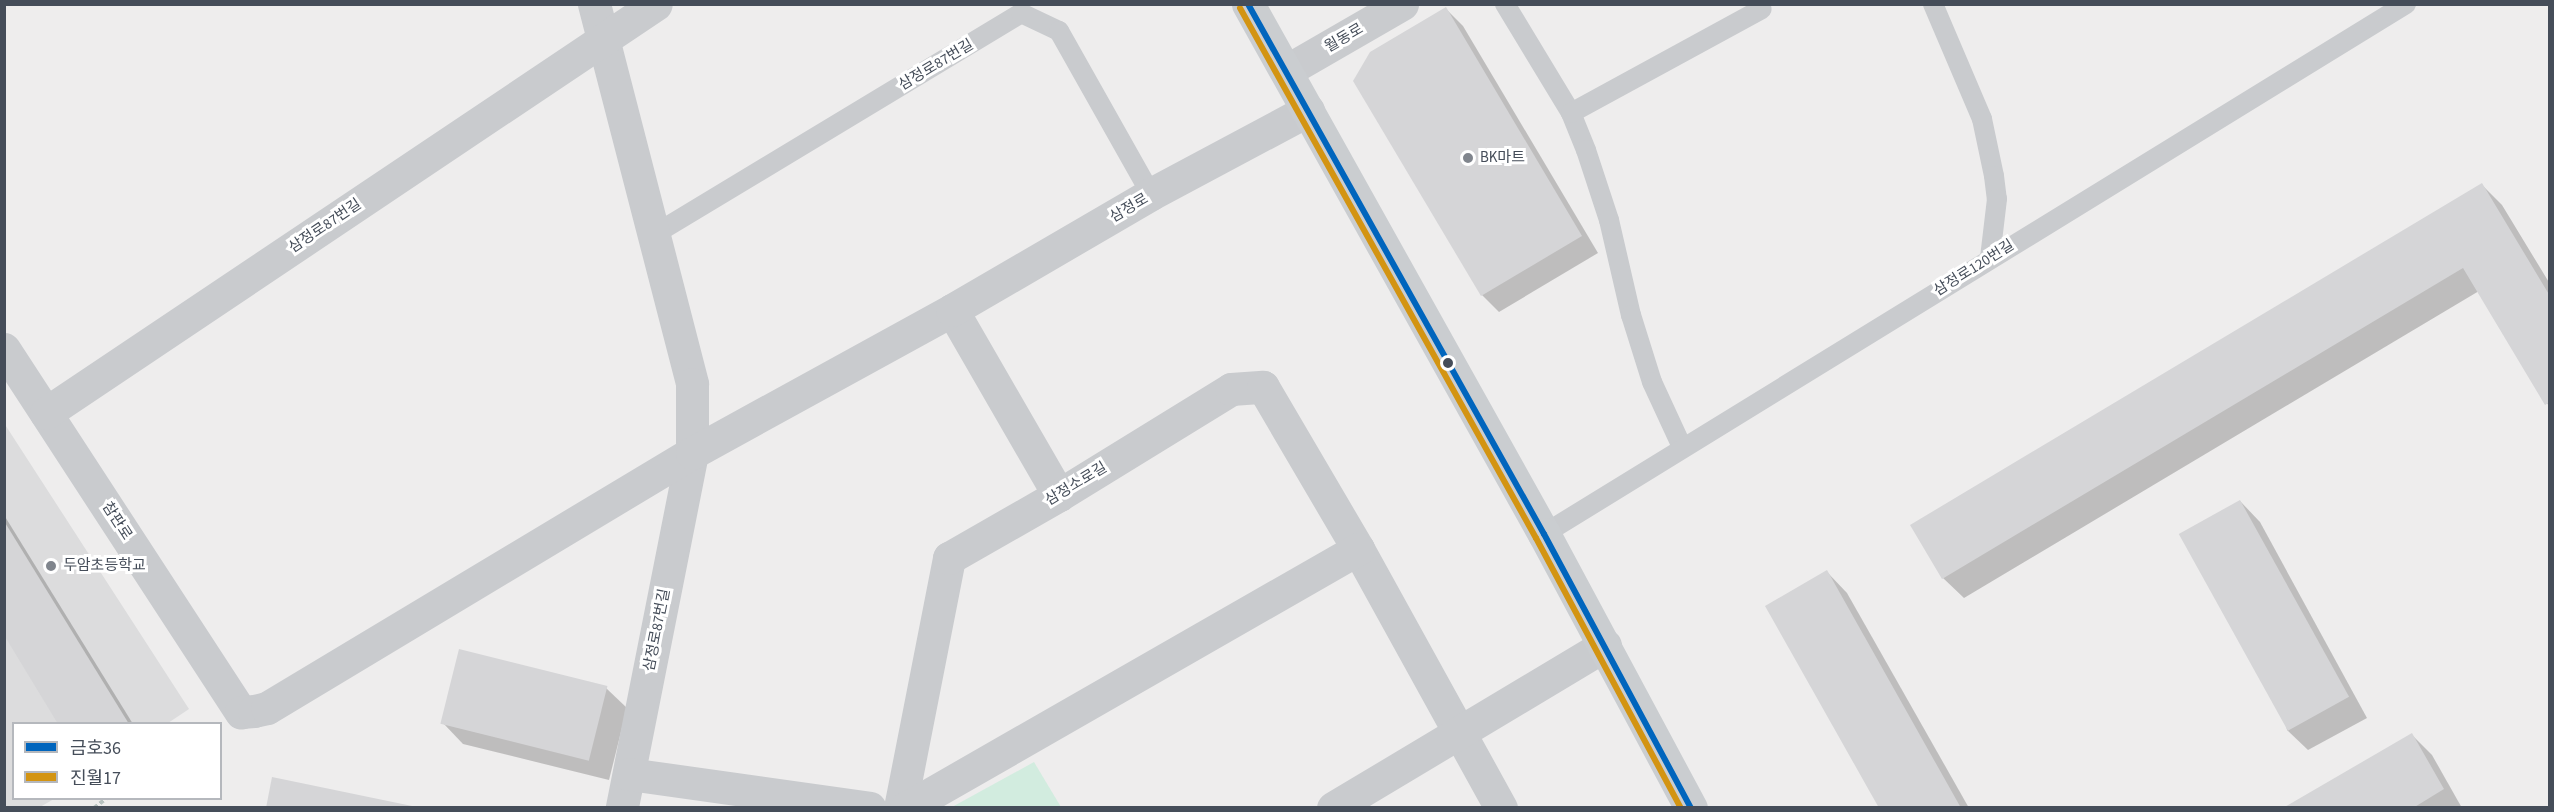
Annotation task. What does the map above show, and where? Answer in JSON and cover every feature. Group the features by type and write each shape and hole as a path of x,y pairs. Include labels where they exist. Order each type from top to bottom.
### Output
{"street":[{"name":"삼정로87번길","path":"594,4 692,384 692,453 622,807"},
{"name":"삼정로87번길","path":"46,413 656,4"},
{"path":"1248,4 1544,534 1691,807"},
{"name":"월동로","path":"1286,71 1402,4"},
{"name":"삼정로","path":"952,310 1151,194 1308,110"},
{"path":"692,453 952,310 1059,495"},
{"name":"참판로","path":"4,349 241,712 267,708 692,453"},
{"name":"삼정소로길","path":"900,807 949,558 1059,495 1231,389 1263,387 1358,549 1457,732 1501,807"},
{"path":"906,807 1358,549"},
{"path":"1333,807 1605,645"},
{"path":"629,774 870,807"}],"lane":[{"path":"1505,4 1571,113 1609,220 1631,315 1652,382 1682,447"},
{"path":"1933,4 1982,119 1995,176 1997,199 1990,258"},
{"name":"삼정로120번길","path":"1544,534 1682,447 2406,4"},
{"path":"1571,113 1761,9"},
{"name":"삼정로87번길","path":"655,234 1021,13 1059,31 1151,194"}],"shaded area":[{"name":"두암초등학교","path":"4,423 189,709 170,722 12,722 12,800 52,800 40,807 5,807"}],"green space":[{"path":"1034,762 1061,807 952,807"}],"building":[{"name":"BK마트","path":"1446,7 1582,236 1481,296 1353,81 1370,52"},
{"path":"2482,183 2550,296 2550,402 2545,405 2463,268 1942,579 1910,525"},
{"path":"2240,500 2349,697 2288,731 2179,534"},
{"path":"4,521 128,722 57,722 4,635"},
{"path":"1827,570 1961,808 1879,808 1765,606"},
{"path":"459,649 607,686 589,761 440,724"},
{"path":"2412,733 2444,789 2413,808 2283,808"},
{"path":"272,777 412,806 411,808 266,808"}],"transit line":[{"name":"금호36","path":"1248,4 1544,534 1691,808"},
{"name":"진월17","path":"1240,8 1536,538 1681,808"}],"place":[{"name":"BK마트","path":"1468,158"},
{"name":"두암초등학교","path":"51,566"}]}
